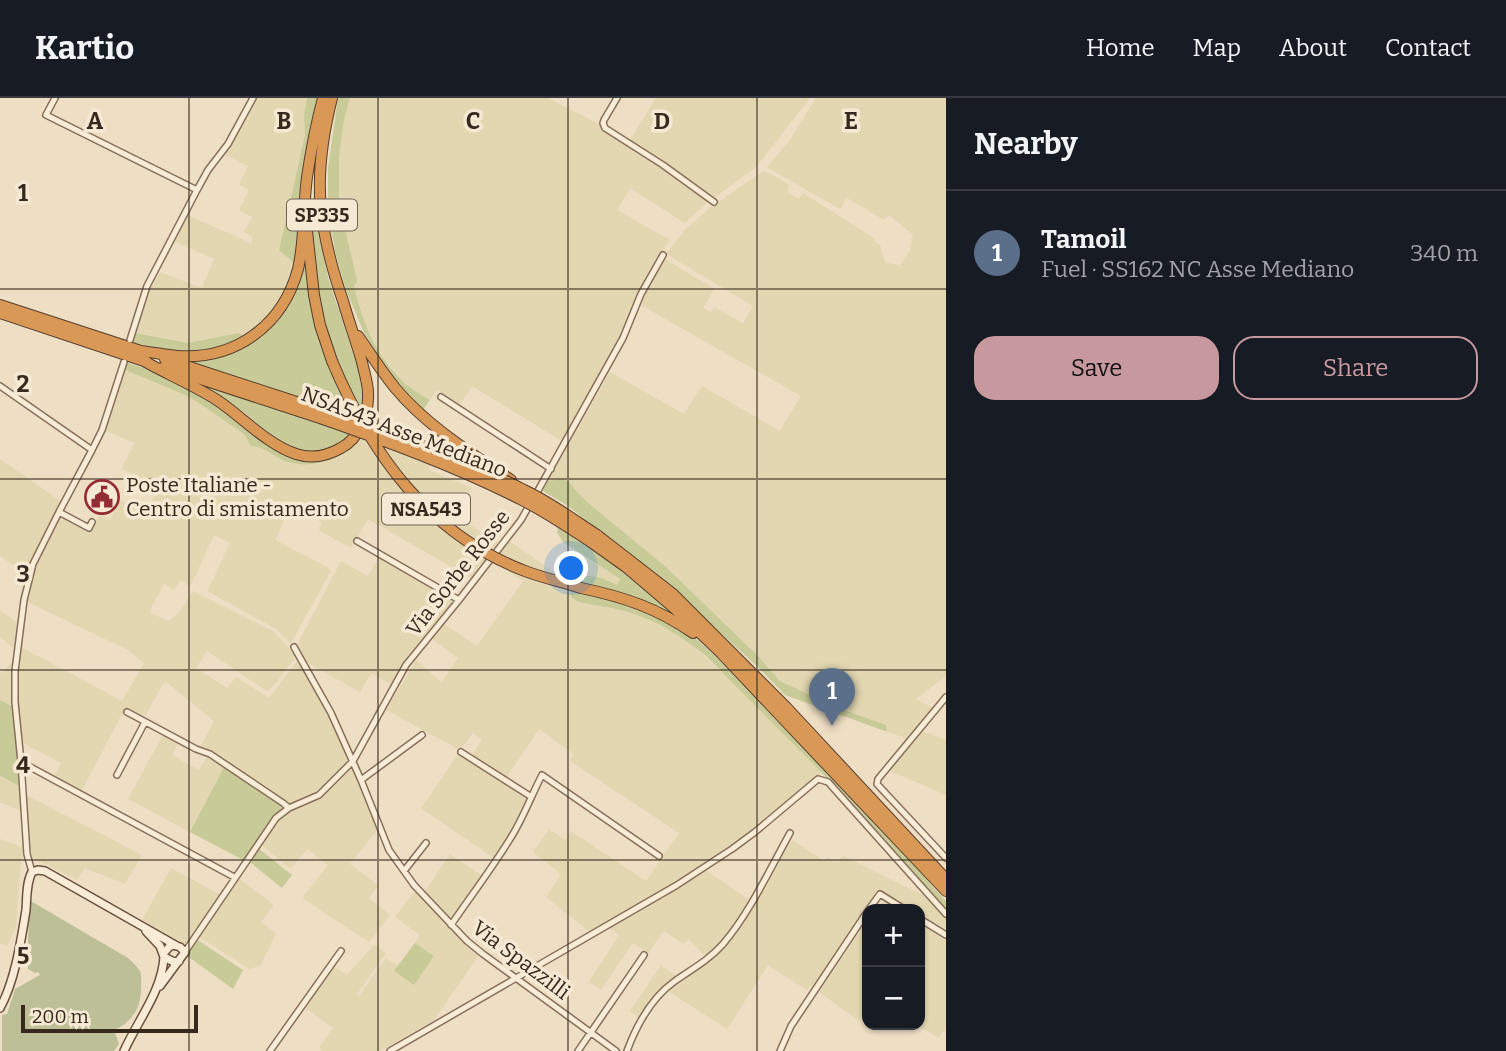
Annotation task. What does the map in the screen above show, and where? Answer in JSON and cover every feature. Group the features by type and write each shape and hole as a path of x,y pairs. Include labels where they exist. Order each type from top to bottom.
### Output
{"highway":[{"name":"SP335","path":"304,247 307,176 323,98"},
{"name":"SP335","path":"332,98 321,160 321,207 342,300 353,330"},
{"name":"NSA543","path":"141,355 205,354 228,349 245,341 279,311 288,294 304,247"},
{"name":"NSA543","path":"304,247 320,325 342,386 376,448 411,493 430,512 469,543 498,559 526,572 624,598 657,611 721,653"},
{"name":"NSA543 Asse Mediano","path":"0,305 141,355 450,457 526,490 673,594 786,707 946,879"},
{"name":"NSA543 Asse Mediano","path":"0,313 141,355"},
{"name":"NSA543","path":"141,355 218,401 280,446 310,457 331,453 347,445 359,431 366,412 369,392 353,330"},
{"name":"NSA543","path":"353,330 397,390 417,410 446,435 526,490"},
{"name":"NSA543 Asse Mediano","path":"322,415 479,479 594,539 721,653 946,891"}],"street":[{"path":"55,98 46,115 197,190"},
{"path":"130,340 147,286 208,170 228,144 253,98"},
{"path":"617,98 604,120 605,128 654,158 714,202"},
{"name":"Via Sorbe Rosse","path":"185,952 276,818 289,808 319,795 353,761 406,665 521,520 623,338 641,294 663,255"},
{"path":"0,1008 7,996 19,949 32,872 27,854 15,702 15,671 23,600 33,564 102,430 124,362"},
{"path":"0,386 92,450"},
{"path":"441,397 551,469"},
{"path":"59,512 89,528 92,522"},
{"path":"357,541 459,600"},
{"path":"294,648 331,713 389,850 404,871 426,843"},
{"path":"946,696 878,779 877,784 946,858"},
{"path":"127,712 210,754 289,808"},
{"path":"117,775 145,722"},
{"path":"361,780 422,735"},
{"path":"461,752 530,796"},
{"path":"21,762 234,877"},
{"path":"451,925 511,838 542,775 659,856"},
{"path":"390,1051 642,906 732,849 818,779 828,782 946,915"},
{"path":"627,1051 642,1018 655,1000 673,982 709,957 730,935 790,833"},
{"name":"Via Spazzilli","path":"404,871 451,925 483,954 616,1051"},
{"path":"32,872 45,872 185,952 153,995"},
{"path":"873,904 880,894 896,904"},
{"path":"780,1051 792,1026 862,920"},
{"path":"925,922 946,935"},
{"path":"141,925 153,937 164,955 174,962 178,961"},
{"path":"124,1051 162,975 164,955 171,946 177,946"},
{"path":"270,1051 341,951"},
{"path":"578,1051 645,955"}],"shaded area":[{"path":"254,98 307,98 304,114 305,135 279,249 294,263 282,297 260,326 245,336 238,333 188,343 135,333 146,297 160,272 202,288 214,259 174,241 186,215 251,243 253,237 244,232 252,217 239,210 249,190 239,185 248,166 225,155"},
{"path":"350,98 548,98 599,124 700,192 709,201 685,223 630,188 617,210 670,240 640,293 622,337 562,441 472,386 460,405 437,390 430,400 421,396 397,375 384,358 367,330 357,303 354,284 357,280 339,203 339,157"},
{"path":"656,98 810,98 756,167 714,198 630,140"},
{"path":"816,98 946,98 946,676 916,699 933,708 908,739 885,731 886,725 836,707 780,681 756,654 665,566 593,507 570,483 548,481 610,372 684,414 702,386 780,431 801,396 641,305 653,276 665,259 714,289 703,308 711,312 714,307 743,323 753,306 666,254 685,230 711,207 762,172 765,171 790,185 787,192 799,199 803,193 874,238 880,245 885,262 900,266 910,250 913,235 889,215 884,220 847,198 840,209 768,168"},
{"path":"123,369 199,403 244,434 251,446 258,446 279,459 304,464 325,461 340,456 361,439 430,465 429,470 472,488 464,500 471,505 461,519 499,543 471,578 368,519 351,548 318,530 322,522 288,504 282,512 287,515 275,540 331,571 291,643 276,629 209,592 230,543 214,535 191,585 180,580 174,590 164,584 149,612 168,621 179,613 193,591 273,631 294,654 294,659 267,691 207,651 196,668 227,688 236,677 269,698 298,660 348,758 345,766 326,786 292,805 201,746 214,721 165,681 143,719 124,710 81,792 54,777 61,763 21,742 17,677 21,647 122,701 144,663 128,650 27,602 33,572 60,517 90,532 99,515 110,520 121,500 145,513 158,488 122,469 134,443 103,430"},
{"path":"0,459 62,502 27,575 0,556"},
{"path":"509,541 559,575 575,551 620,579 617,585 608,580 584,576 571,580 579,602 646,618 685,639 729,679 822,773 708,864 591,933 546,897 561,874 533,852 549,829 565,840 571,831 646,881 679,833 570,761 574,754 539,729 506,778 472,755 482,740 473,733 460,750 386,710 416,660 441,682 458,658 432,639 444,624 477,646 523,581 493,562"},
{"path":"379,557 456,601 409,659 392,685 371,673 360,692 304,661 296,647 341,561 368,576"},
{"path":"0,610 17,623 15,649 0,637"},
{"path":"15,657 12,706 0,700 0,672 3,673"},
{"path":"922,731 946,740 946,795 890,771"},
{"path":"163,735 178,744 172,755 199,770 207,756 224,767 190,832 128,799"},
{"path":"459,753 528,797 518,822 495,859 421,808"},
{"path":"347,770 353,771 378,829 350,864 378,885 369,898 390,915 369,942 302,898 328,865 307,849 291,869 260,844 279,818 328,791"},
{"path":"0,777 21,787 21,811 0,802"},
{"path":"26,795 142,855 125,884 85,868 77,880 31,857"},
{"path":"0,839 24,848 16,927 7,946 0,943"},
{"path":"792,840 824,861 827,857 835,863 843,856 925,896 946,918 946,930 925,917 925,904 904,904 878,889 868,904 862,904 862,914 814,988 810,986 807,990 768,965 727,1029 668,991 716,953"},
{"path":"450,854 481,875 454,917 450,918 425,891"},
{"path":"171,868 221,895 190,942 185,944 142,920"},
{"path":"705,870 749,901 725,939 706,958 689,939 683,944 664,931 648,953 633,943 601,990 589,982 619,935 610,928"},
{"path":"237,877 274,905 261,922 276,933 260,966 249,969 198,936"},
{"path":"415,891 479,955 434,1020 380,1051 323,1051 319,1048 333,1028 304,1007 333,966 347,975 374,945 386,953 357,994 359,996 386,958 398,966 395,971 414,984 434,956 415,943 420,935 395,917"},
{"path":"925,927 946,941 946,1027 939,1038 925,1030"},
{"path":"862,928 862,1016 859,1021 819,992"},
{"path":"661,965 675,975 639,1018 630,1011"}],"green space":[{"path":"307,98 321,98 313,134 295,258 313,261 312,216 321,141 320,222 323,254 329,281 365,392 361,416 353,433 332,448 316,452 300,450 285,443 228,401 195,383 196,381 323,425 328,406 184,360 229,344 181,350 133,342 135,333 188,343 238,333 245,336 270,313 286,286 294,263 279,250 305,135 304,114"},
{"path":"338,98 350,98 339,157 339,203 357,280 354,284 358,301 370,335 389,366 415,391 430,400 423,410 389,372 364,333 345,287 335,251 328,209 328,168"},
{"path":"125,362 150,370 197,392 309,459 357,438 361,439 344,453 323,462 290,463 251,446 244,434 185,395 123,369"},
{"path":"563,479 665,566 756,654 780,681 836,707 886,725 887,730 785,695 661,578 568,506 543,491 548,481"},
{"path":"558,526 610,558 687,623 571,580 594,576 617,585 620,579 563,542 557,532"},
{"path":"568,588 639,606 691,634 733,672 920,870 946,901 946,911 822,773 706,656 679,636 649,620 622,610 579,602 572,598"},
{"path":"0,700 12,706 21,787 0,776"},
{"path":"224,767 283,808 243,860 190,832"},
{"path":"258,848 292,875 282,888 251,863 250,859"},
{"path":"29,900 128,958 140,971 141,996 134,1014 114,1030 119,1044 114,1051 2,1051 2,1015 7,1014 15,989 40,975 28,969 28,953 22,949 28,945"},
{"path":"196,939 243,970 233,989 186,955"},
{"path":"415,943 434,956 414,985 394,971"}],"place":[{"name":"Poste Italiane - Centro di smistamento","path":"102,497"},
{"name":"Tamoil","path":"832,726"}]}
